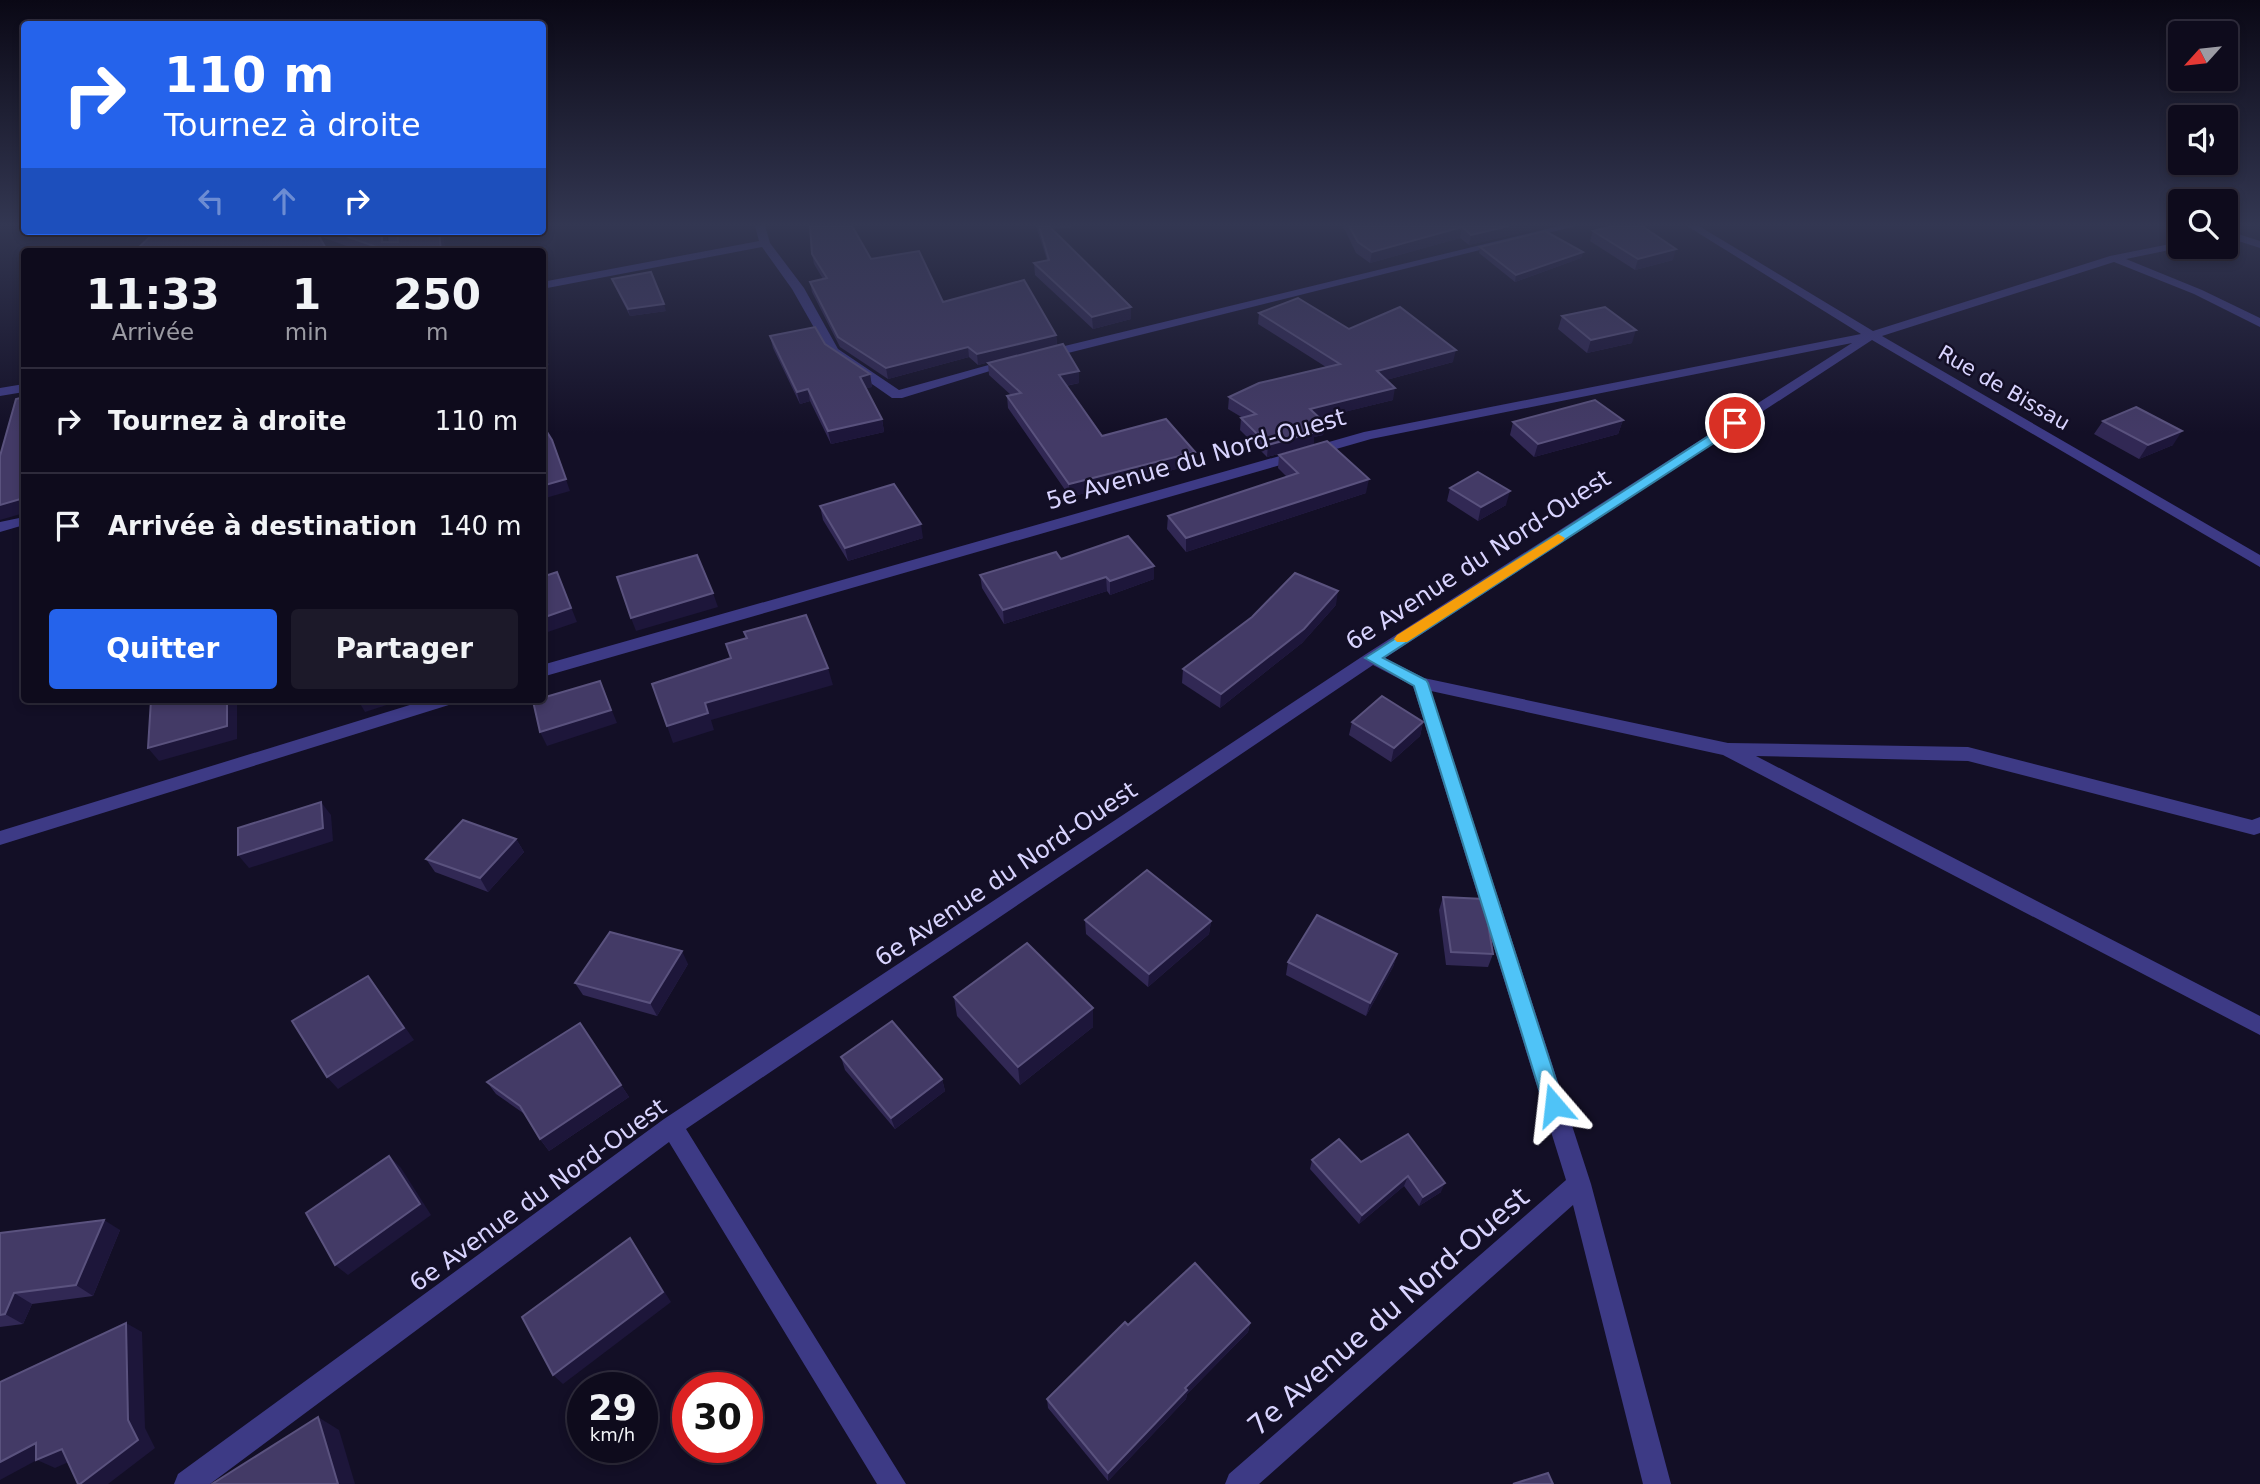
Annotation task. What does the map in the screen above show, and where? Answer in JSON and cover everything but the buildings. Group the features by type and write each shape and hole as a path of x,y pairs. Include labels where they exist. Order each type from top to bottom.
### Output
{"street":[{"path":"802,295 833,351 897,395 975,372 1288,295"},
{"name":"Rue de Bissau","path":"1806,295 2260,562"},
{"path":"1872,335 1996,295"},
{"path":"2205,295 2260,323"},
{"name":"6e Avenue du Nord-Ouest","path":"188,1484 672,1126 1372,658 1872,335"},
{"name":"5e Avenue du Nord-Ouest","path":"546,670 1369,435 1872,335"},
{"path":"0,393 21,389"},
{"path":"0,527 21,522"},
{"path":"1372,658 1420,683 1727,749 1968,754 2254,828 2260,824"},
{"path":"1420,683 1579,1184 1657,1484"},
{"path":"0,838 436,703"},
{"path":"1727,749 2260,1026"},
{"path":"672,1126 892,1484"},
{"name":"7e Avenue du Nord-Ouest","path":"1239,1484 1579,1184"}],"slow traffic":[{"path":"1402,639 1558,538"}],"route":[{"path":"1554,1105 1420,683 1372,658 1735,423"}]}
